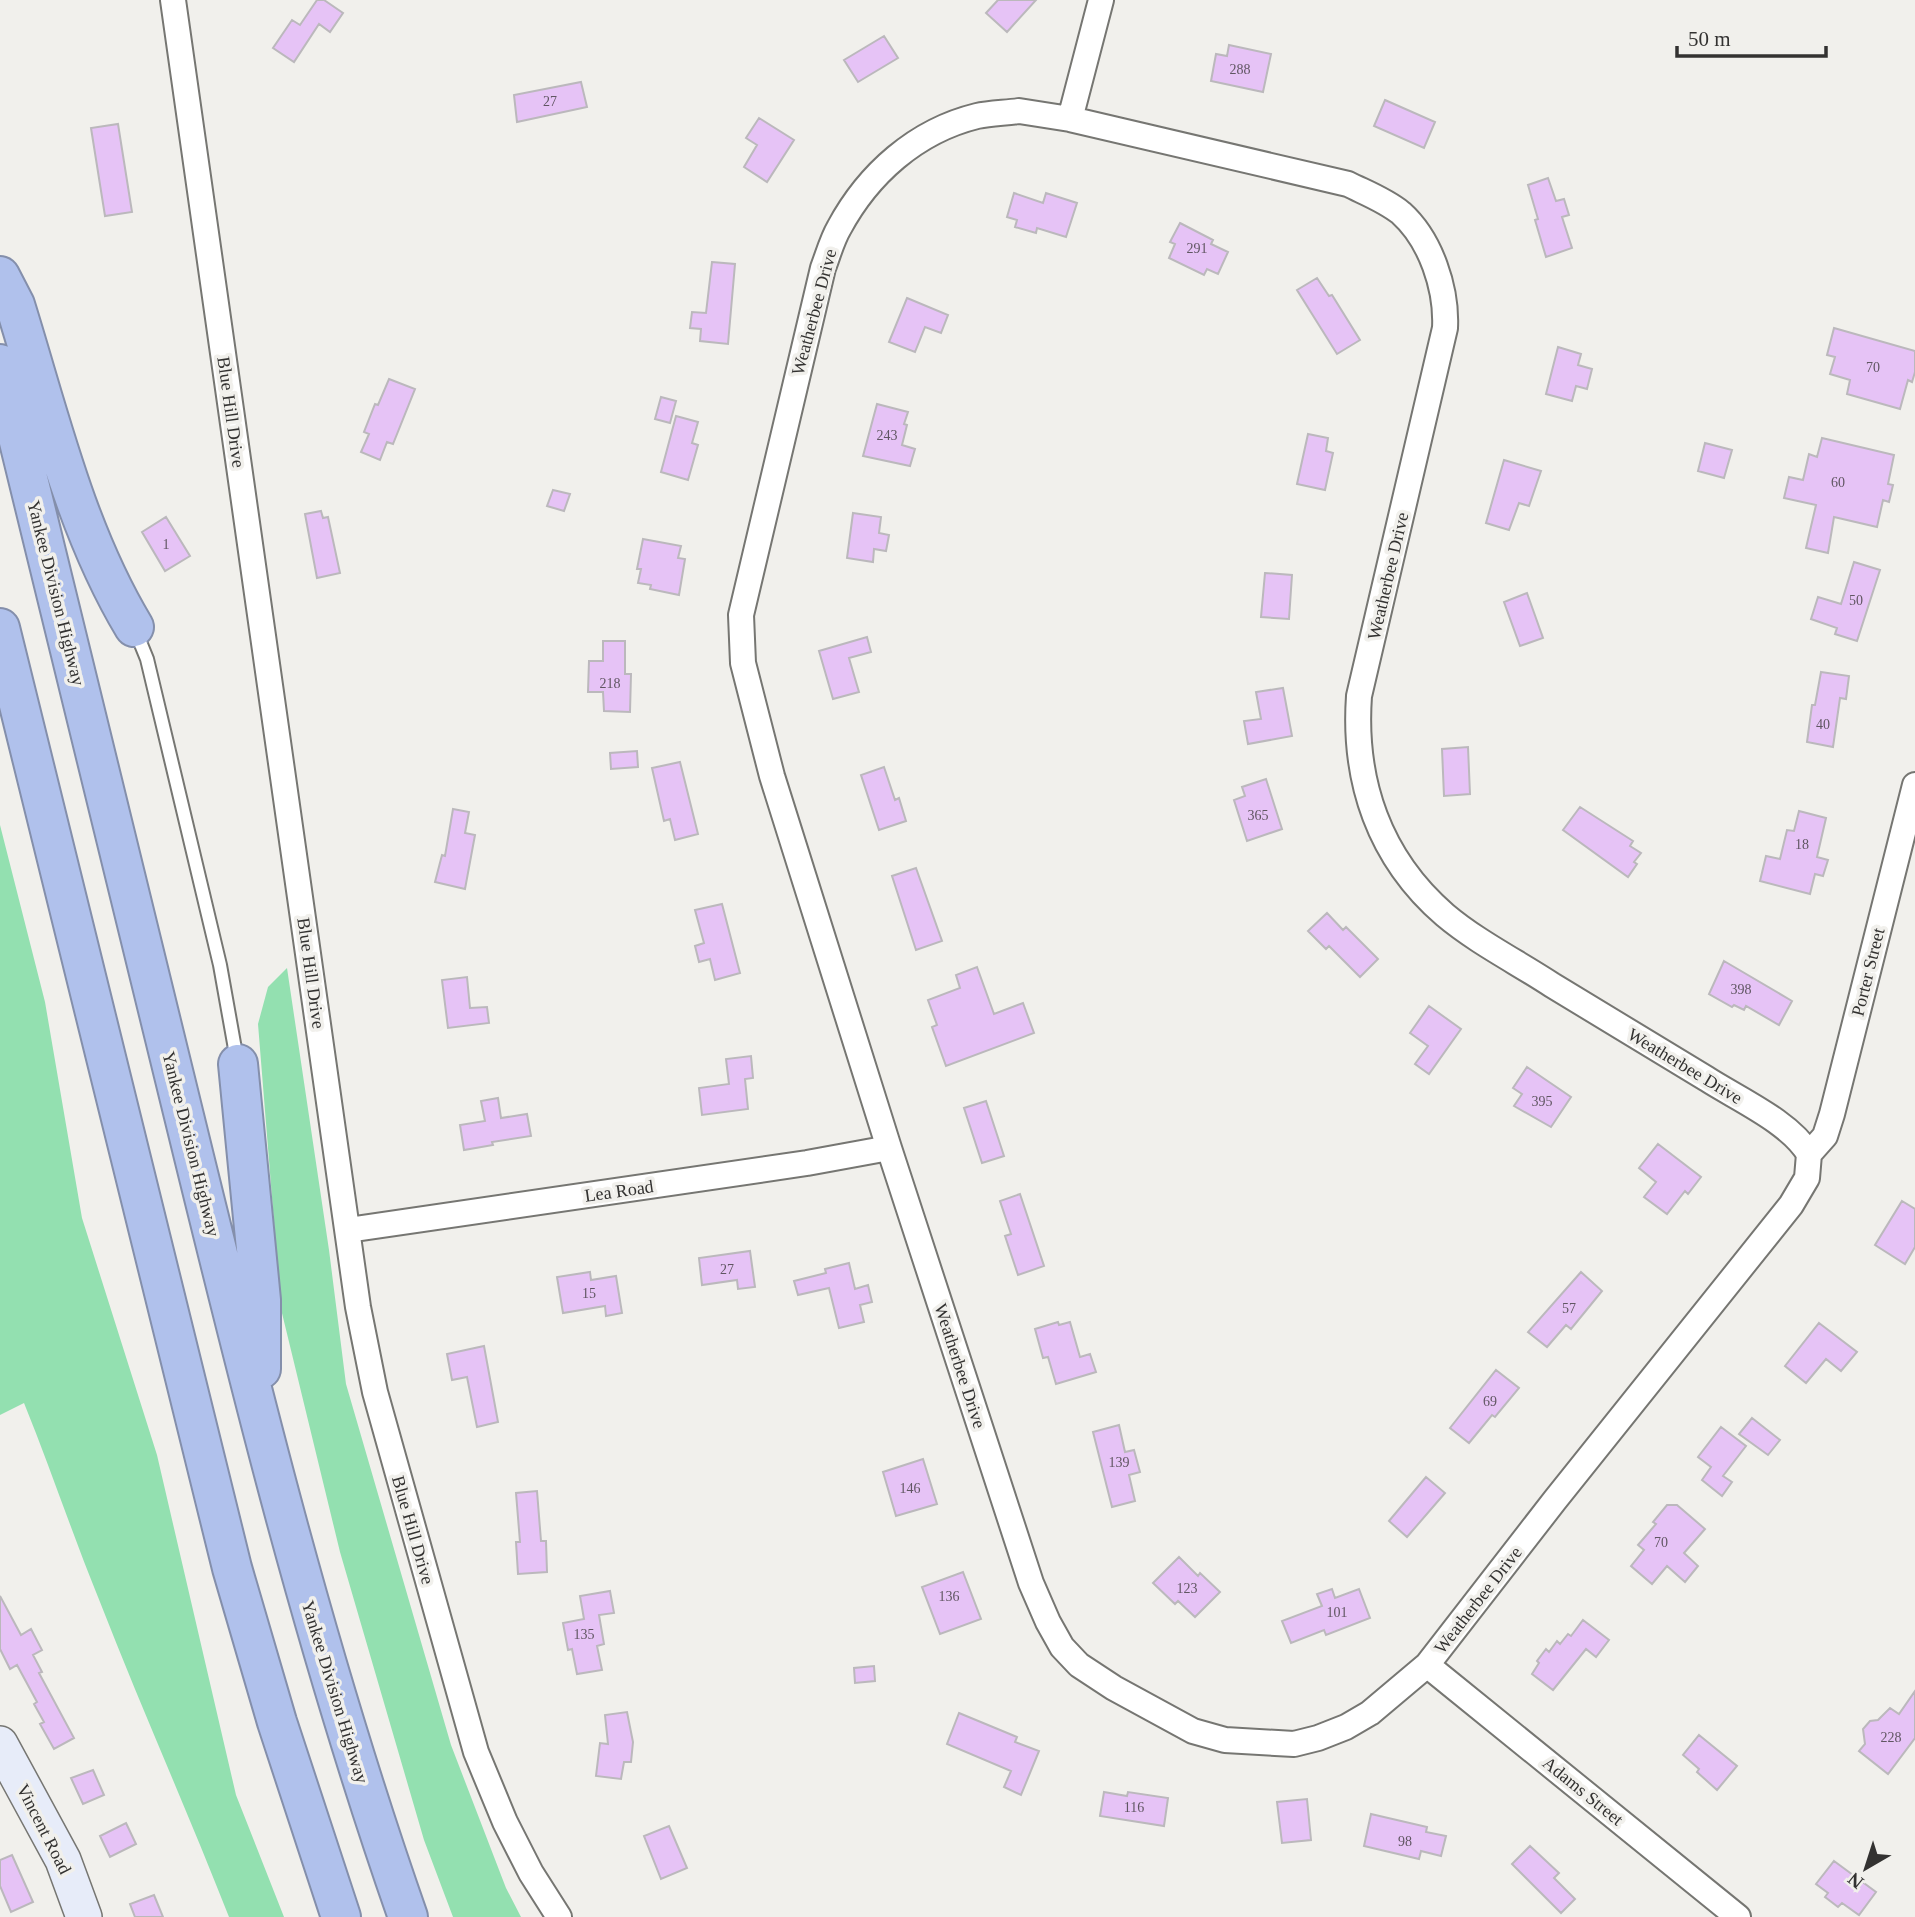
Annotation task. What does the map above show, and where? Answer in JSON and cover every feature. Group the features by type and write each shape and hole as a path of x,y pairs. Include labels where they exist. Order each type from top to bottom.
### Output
{"highway":[{"path":"0,276 15,305 81,516 106,576 134,627"},
{"name":"Yankee Division Highway","path":"0,363 260,1423 310,1612 368,1803 408,1917"},
{"path":"0,628 232,1568 285,1748 341,1917"},
{"path":"238,1063 261,1300 260,1423"}],"street":[{"name":"Blue Hill Drive","path":"173,0 358,1307 375,1392 477,1752 505,1822 531,1872 559,1917"},
{"path":"1070,118 1101,0"},
{"name":"Weatherbee Drive","path":"1019,111 1070,118 1348,184 1388,204 1415,230 1429,254 1439,282 1445,328 1359,696 1358,741 1361,767 1374,816 1409,876 1447,916 1496,950 1754,1108 1797,1137 1809,1154 1807,1178 1791,1205 1427,1665 1370,1713 1318,1738 1294,1744 1225,1740 1193,1731 1114,1688 1079,1665 1062,1647 1052,1630 1031,1583 889,1148 772,776 743,663 741,615 823,268 838,229 862,192 909,146 937,130 977,116 1019,111"},
{"name":"Porter Street","path":"1809,1154 1825,1136 1832,1114 1915,785"},
{"name":"Lea Road","path":"348,1230 794,1165 889,1148"},
{"name":"Adams Street","path":"1427,1665 1738,1917"},
{"name":"Vincent Road","path":"3,1754 62,1860 85,1917"}],"lane":[{"path":"134,627 147,659 214,938 238,1063"}],"green space":[{"path":"0,825 45,1002 82,1218 157,1455 236,1795 284,1917 229,1917 88,1573 24,1403 0,1415"},
{"path":"287,968 346,1384 451,1745 506,1888 521,1917 453,1917 424,1840 340,1552 281,1309 258,1024 268,987"}],"building":[{"path":"317,0 324,0 343,13 330,32 319,24 294,62 273,48 292,20 300,25"},
{"path":"998,0 1036,0 1007,32 986,13"},
{"path":"884,36 898,58 858,82 844,60"},
{"path":"1229,45 1271,54 1263,92 1211,81 1216,54 1227,56"},
{"path":"581,82 587,107 517,122 514,95"},
{"path":"1385,100 1435,122 1424,148 1374,126"},
{"path":"759,118 794,140 767,182 744,167 757,145 746,138"},
{"path":"118,124 132,212 105,216 91,128"},
{"path":"1548,178 1556,201 1564,199 1569,215 1562,217 1572,248 1546,257 1528,185"},
{"path":"1014,193 1043,203 1046,193 1077,203 1066,237 1037,228 1036,233 1015,227 1017,220 1007,217"},
{"path":"1180,223 1213,240 1211,244 1228,252 1218,274 1207,269 1204,275 1169,258 1175,244 1170,242"},
{"path":"712,262 735,264 728,344 700,341 701,329 690,328 692,312 706,313"},
{"path":"1317,278 1329,296 1332,295 1360,340 1337,354 1297,290"},
{"path":"907,298 948,315 941,333 925,327 915,352 889,342"},
{"path":"1834,328 1915,351 1915,372 1912,382 1908,380 1900,409 1847,394 1850,380 1830,374 1835,357 1827,355"},
{"path":"1558,347 1581,354 1578,365 1592,369 1587,389 1576,386 1572,401 1546,394"},
{"path":"389,379 415,389 393,444 387,442 380,460 361,452 369,434 364,432"},
{"path":"661,397 676,401 670,423 655,419"},
{"path":"877,404 908,412 902,445 915,449 910,466 863,456"},
{"path":"676,416 698,422 692,443 698,445 688,480 661,472"},
{"path":"1308,434 1328,438 1326,451 1333,453 1325,490 1297,484"},
{"path":"1822,438 1894,455 1888,484 1893,485 1889,502 1883,500 1877,527 1834,517 1828,553 1806,548 1816,505 1784,498 1789,477 1803,480 1809,454 1817,457"},
{"path":"1705,443 1732,450 1724,478 1698,471"},
{"path":"1504,460 1541,471 1529,506 1519,503 1509,530 1486,523"},
{"path":"553,490 570,494 564,511 547,506"},
{"path":"321,511 323,518 328,517 340,573 317,578 305,514"},
{"path":"853,513 881,517 879,533 889,535 886,551 874,549 873,562 847,558"},
{"path":"166,517 190,556 165,571 142,532"},
{"path":"643,539 681,546 678,558 685,559 679,595 650,589 651,585 638,583 641,569 637,569"},
{"path":"1854,562 1880,570 1857,641 1835,634 1837,628 1811,619 1818,597 1841,604"},
{"path":"1265,573 1292,575 1289,619 1261,617"},
{"path":"1527,593 1543,638 1520,646 1504,602"},
{"path":"867,637 871,652 849,658 859,692 833,699 819,651"},
{"path":"603,641 625,641 625,674 631,674 630,712 604,711 603,692 588,692 589,661 603,661"},
{"path":"1821,672 1849,676 1846,699 1840,698 1833,747 1807,742 1812,705 1815,705"},
{"path":"1283,688 1292,736 1248,744 1244,721 1261,719 1256,692"},
{"path":"1468,747 1470,794 1444,796 1442,749"},
{"path":"637,751 638,767 611,769 610,753"},
{"path":"680,762 698,834 675,840 670,819 664,821 652,768"},
{"path":"884,767 895,800 899,798 906,821 879,830 861,775"},
{"path":"1266,779 1282,829 1247,841 1234,800 1245,796 1242,787"},
{"path":"1580,807 1633,841 1630,846 1641,853 1628,877 1563,830"},
{"path":"453,809 469,812 465,833 475,835 465,889 435,882 442,855 445,856"},
{"path":"1799,811 1826,818 1817,857 1828,860 1823,876 1815,874 1810,894 1760,881 1766,856 1780,859 1787,830 1794,831"},
{"path":"916,868 942,941 916,950 892,876"},
{"path":"722,904 740,973 715,980 710,959 699,962 695,946 704,943 695,910"},
{"path":"1327,913 1343,930 1346,927 1378,959 1360,977 1329,946 1326,949 1308,931"},
{"path":"1724,961 1792,1001 1779,1025 1746,1006 1744,1010 1734,1005 1732,1007 1709,994"},
{"path":"977,967 994,1014 1023,1003 1034,1033 946,1066 932,1027 937,1025 928,1000 960,988 956,975"},
{"path":"467,977 470,1008 487,1007 489,1023 448,1028 442,980"},
{"path":"1429,1006 1461,1029 1429,1074 1415,1064 1428,1046 1410,1033"},
{"path":"751,1056 753,1078 745,1079 748,1109 702,1115 699,1088 729,1084 726,1059"},
{"path":"1527,1067 1571,1097 1551,1127 1514,1106 1522,1094 1513,1088"},
{"path":"498,1098 501,1118 527,1114 531,1136 492,1142 493,1145 464,1150 460,1125 485,1121 481,1101"},
{"path":"986,1101 1004,1156 982,1163 964,1108"},
{"path":"1658,1144 1701,1177 1688,1194 1685,1191 1667,1214 1644,1197 1656,1182 1639,1168"},
{"path":"1020,1194 1044,1266 1018,1275 1005,1236 1011,1234 1000,1201"},
{"path":"1902,1201 1915,1209 1915,1247 1905,1264 1875,1245"},
{"path":"750,1251 755,1287 738,1289 737,1280 702,1285 699,1258"},
{"path":"849,1263 855,1289 868,1285 872,1302 860,1305 864,1322 839,1328 829,1288 798,1295 794,1281 826,1273 825,1269"},
{"path":"590,1272 591,1280 616,1276 622,1313 606,1316 605,1306 563,1313 557,1277"},
{"path":"1581,1272 1602,1291 1571,1329 1566,1325 1547,1347 1528,1332"},
{"path":"1058,1322 1059,1325 1070,1322 1080,1357 1090,1354 1096,1372 1056,1384 1048,1357 1043,1358 1035,1329"},
{"path":"1819,1323 1857,1352 1841,1371 1826,1359 1806,1383 1785,1366"},
{"path":"484,1346 498,1422 477,1427 467,1377 452,1380 447,1354"},
{"path":"1496,1370 1519,1388 1469,1443 1450,1428"},
{"path":"1752,1418 1780,1440 1768,1455 1739,1434"},
{"path":"1119,1425 1125,1452 1134,1450 1140,1472 1129,1475 1135,1501 1112,1507 1093,1432"},
{"path":"1721,1427 1746,1446 1723,1476 1732,1482 1722,1496 1702,1480 1711,1467 1698,1457"},
{"path":"923,1459 937,1504 896,1516 883,1472"},
{"path":"1426,1477 1445,1493 1407,1537 1389,1521"},
{"path":"537,1491 541,1541 546,1541 547,1572 518,1574 516,1542 520,1542 516,1493"},
{"path":"1667,1505 1677,1505 1705,1529 1684,1553 1698,1566 1685,1582 1667,1566 1652,1584 1631,1566 1644,1550 1638,1545 1656,1524 1653,1522"},
{"path":"1179,1557 1198,1576 1200,1573 1220,1592 1195,1617 1178,1601 1175,1604 1153,1583"},
{"path":"963,1572 981,1619 940,1634 922,1587"},
{"path":"1332,1589 1335,1598 1359,1589 1370,1618 1326,1635 1324,1630 1291,1643 1282,1621 1322,1606 1317,1594"},
{"path":"610,1591 614,1613 599,1615 604,1644 597,1646 602,1670 577,1674 572,1649 568,1650 563,1623 584,1619 580,1596"},
{"path":"0,1596 21,1635 31,1629 42,1650 33,1655 42,1672 39,1673 74,1738 54,1749 40,1724 44,1722 34,1704 37,1702 17,1665 10,1669 0,1649"},
{"path":"1583,1620 1609,1640 1596,1657 1586,1649 1553,1690 1532,1674 1539,1663 1537,1661 1546,1649 1549,1652 1557,1641 1560,1644 1568,1634 1571,1636"},
{"path":"874,1666 875,1681 855,1683 854,1668"},
{"path":"1915,1691 1915,1738 1888,1774 1859,1751 1865,1744 1863,1729 1870,1721 1878,1720 1890,1708 1899,1714"},
{"path":"627,1712 633,1742 631,1762 624,1762 621,1779 596,1776 600,1743 608,1744 605,1715"},
{"path":"959,1713 1017,1737 1015,1742 1039,1751 1021,1795 1004,1787 1011,1771 947,1744"},
{"path":"1699,1735 1737,1766 1717,1790 1683,1755"},
{"path":"93,1770 104,1795 83,1804 71,1778"},
{"path":"1104,1792 1127,1796 1128,1792 1168,1798 1164,1826 1100,1816"},
{"path":"1307,1799 1311,1840 1282,1843 1277,1802"},
{"path":"1371,1814 1427,1827 1426,1832 1446,1836 1441,1856 1421,1851 1419,1859 1364,1846"},
{"path":"126,1823 136,1844 110,1857 100,1836"},
{"path":"669,1826 687,1868 661,1879 644,1836"},
{"path":"1530,1846 1559,1873 1554,1878 1575,1899 1561,1913 1512,1864"},
{"path":"12,1855 33,1902 11,1912 0,1886 0,1860"},
{"path":"1834,1861 1876,1892 1859,1915 1842,1903 1838,1907 1825,1897 1828,1893 1816,1884"},
{"path":"154,1895 163,1917 135,1917 130,1904"}]}
